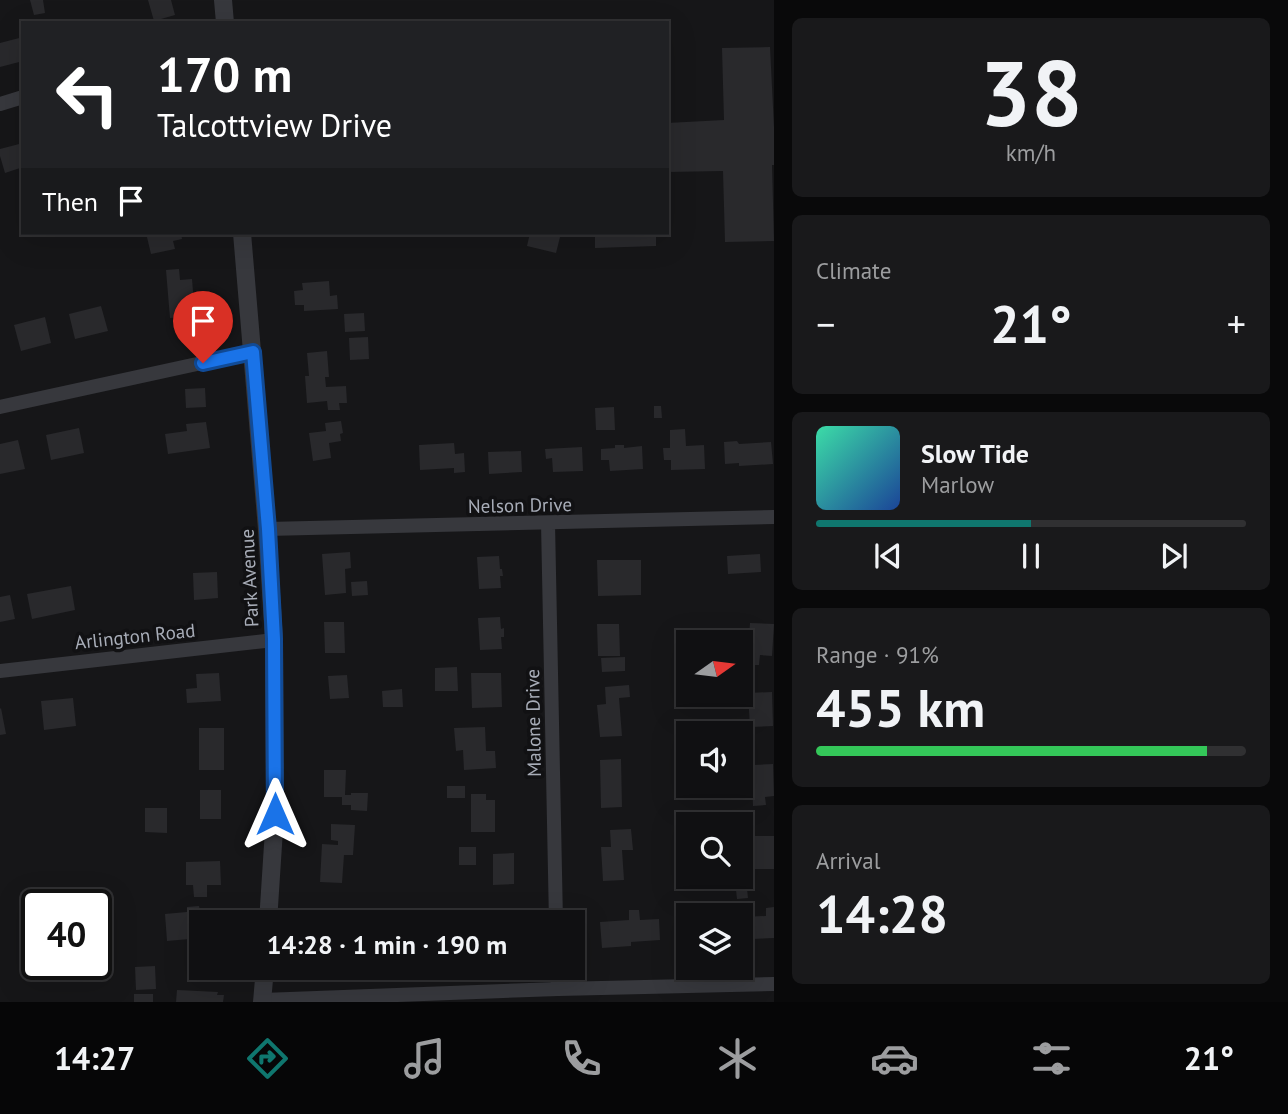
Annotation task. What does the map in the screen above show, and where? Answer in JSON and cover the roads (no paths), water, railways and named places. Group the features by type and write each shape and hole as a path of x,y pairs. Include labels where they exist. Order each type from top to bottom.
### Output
{"street":[{"path":"223,0 225,21"},
{"path":"0,104 21,98"},
{"name":"Park Avenue","path":"242,235 268,529 274,639 275,814 269,910"},
{"path":"0,407 253,352"},
{"name":"Nelson Drive","path":"268,529 774,517"},
{"name":"Malone Drive","path":"548,523 556,910"},
{"name":"Arlington Road","path":"0,671 274,639"},
{"path":"264,980 262,1001 558,989 774,984"},
{"path":"558,980 558,989"}]}
